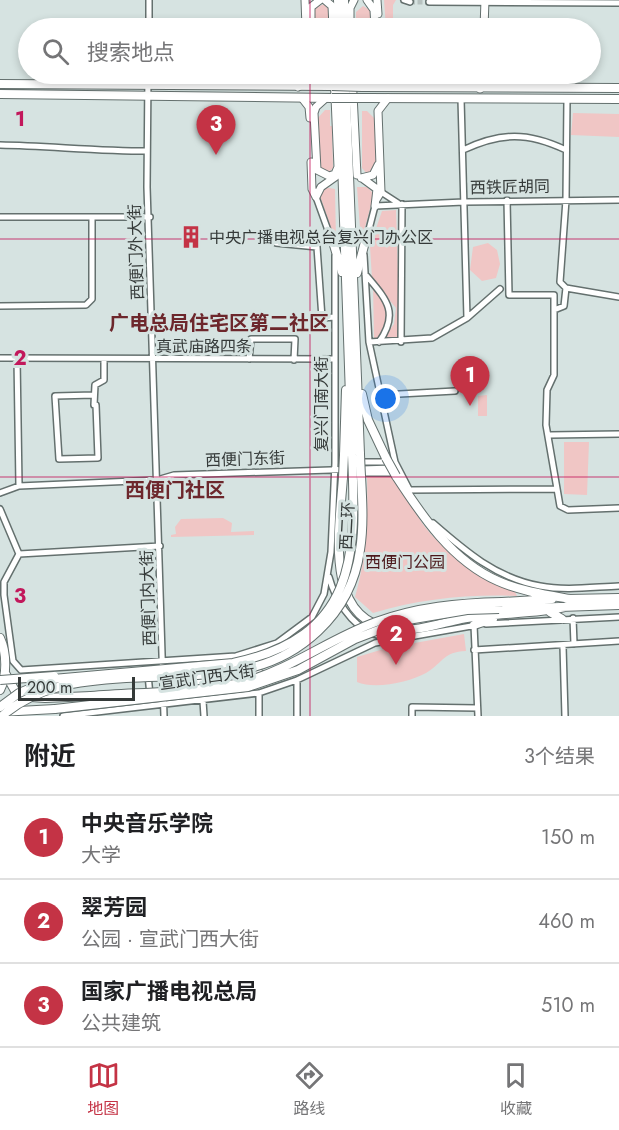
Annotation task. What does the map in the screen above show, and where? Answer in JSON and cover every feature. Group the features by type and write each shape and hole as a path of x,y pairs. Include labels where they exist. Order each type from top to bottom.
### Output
{"highway":[{"path":"340,18 346,0"},
{"path":"330,1 341,13 342,18"},
{"path":"0,84 619,88"},
{"name":"西二环","path":"2,716 20,702 54,687 96,680 234,672 284,657 303,645 320,630 345,600 355,572 362,526 352,455 357,369 341,155 339,84"},
{"name":"西二环","path":"0,705 31,687 73,676 233,663 257,658 279,649 315,625 337,595 352,551 354,508 349,359 351,294 345,84"},
{"path":"0,94 388,99 619,99"},
{"path":"351,294 368,234"},
{"path":"334,245 351,294"},
{"path":"357,369 368,420 386,458 398,473 426,522 459,554 497,581 572,602"},
{"path":"352,455 343,477 340,576 349,600 364,618 378,626 412,629 460,620 550,612 572,602"},
{"path":"526,583 544,594"},
{"name":"宣武门西大街","path":"91,696 236,682 270,672 375,622 399,614 445,605 501,605 619,598"},
{"name":"宣武门西大街","path":"572,602 619,605"},
{"name":"宣武门西大街","path":"0,712 55,709 248,687 298,670 355,639 402,621 501,605"},
{"path":"550,612 562,619"},
{"path":"474,625 506,615"},
{"path":"0,638 3,645 3,682 18,696 31,698 91,696"},
{"path":"3,682 73,676"},
{"path":"0,705 91,696"},
{"path":"26,716 55,709"}],"main road":[{"path":"305,0 306,18"},
{"path":"311,18 311,7 320,0"},
{"path":"350,18 350,8 354,0"},
{"path":"367,0 374,10 375,18"},
{"path":"376,18 377,0"},
{"path":"330,1 332,18"},
{"path":"483,1 483,18"},
{"path":"298,87 303,84"},
{"path":"322,84 328,87"},
{"path":"329,98 316,107 314,113 317,170 329,176 335,174 338,167 334,84"},
{"path":"353,84 359,176"},
{"path":"362,87 368,84"},
{"path":"383,84 387,88"},
{"path":"302,98 310,113 312,184 316,197"},
{"path":"359,176 373,175 378,164 376,111 366,98"},
{"path":"376,203 381,192 378,111 388,99"},
{"path":"316,197 321,187 339,174 341,155"},
{"path":"349,166 376,189 376,203"}],"street":[{"path":"149,0 149,18"},
{"path":"429,2 619,3"},
{"name":"西便门外大街","path":"148,85 147,151 157,480"},
{"path":"461,99 467,318"},
{"path":"554,310 564,306 566,288 560,280 566,200 567,99"},
{"path":"463,150 488,138 513,135 537,139 566,150"},
{"path":"0,146 147,151"},
{"path":"381,192 402,204 401,342"},
{"name":"复兴门南大街","path":"316,197 334,245 335,466"},
{"name":"西铁匠胡同","path":"376,203 619,200"},
{"path":"507,201 509,296 554,295 554,375 546,390 546,425 550,435 560,506 568,510 619,508"},
{"path":"376,203 368,234 364,273 369,342 398,473 431,522 464,550 499,574 526,583 554,588 619,586"},
{"path":"0,217 150,218"},
{"path":"0,306 86,305 92,300 92,218"},
{"path":"276,243 317,247 322,318 335,317"},
{"path":"364,273 391,312 390,325 379,342"},
{"path":"566,288 619,297"},
{"path":"369,342 401,342 432,338 467,318 500,289"},
{"path":"249,359 251,339 295,339 294,360"},
{"name":"真武庙路四条","path":"0,358 335,360"},
{"path":"17,358 20,486"},
{"path":"94,395 56,396 57,457 98,458 94,395 95,385 104,380 102,360"},
{"path":"381,395 455,392"},
{"path":"550,435 619,434"},
{"path":"335,466 395,462"},
{"name":"西便门东街","path":"0,493 20,486 157,480 174,475 335,466 398,473"},
{"name":"宣武门西大街","path":"3,615 13,661 21,670 236,656 276,643 312,617 324,594 329,575 335,466"},
{"name":"西便门内大街","path":"157,480 164,716"},
{"path":"409,490 557,489"},
{"path":"0,509 19,554"},
{"path":"19,554 160,546"},
{"path":"3,615 4,582 19,554"},
{"name":"宣武门西大街","path":"329,575 338,600 352,619 373,634 402,637"},
{"name":"宣武门西大街","path":"63,716 259,693 297,680 365,647 402,637 474,625 619,617"},
{"path":"573,618 574,644"},
{"path":"474,625 478,716"},
{"path":"365,647 369,641 366,629"},
{"path":"474,650 619,641"},
{"path":"563,646 565,716"},
{"path":"148,662 150,706"},
{"path":"297,680 297,716"},
{"path":"259,693 259,716"},
{"path":"203,701 204,716"},
{"path":"412,716 412,707 477,708"}],"green space":[{"path":"384,0 396,0 393,5 393,18 385,18"},
{"path":"324,4 329,9 329,18 315,18 315,8"},
{"path":"363,6 370,10 370,18 356,18 356,12"},
{"path":"325,110 330,110 330,126 332,126 333,168 328,173 320,170 317,119"},
{"path":"362,111 367,111 375,119 376,168 367,174 362,168"},
{"path":"573,113 619,114 619,137 571,135"},
{"path":"324,187 335,189 336,242 320,196"},
{"path":"357,187 367,187 374,194 361,242"},
{"path":"396,210 400,333 396,338 384,338 394,324 396,308 372,279 370,246 382,211"},
{"path":"488,243 497,250 500,264 496,278 482,281 470,270 473,247"},
{"path":"373,285 386,311 379,338 374,338"},
{"path":"487,395 487,416 478,416 478,396"},
{"path":"564,442 589,442 587,495 564,494"},
{"name":"西便门公园","path":"367,474 394,475 422,523 440,543 477,572 515,592 517,596 444,598 373,613 355,597 366,536"},
{"path":"223,518 232,523 231,532 254,531 254,535 171,537 176,534 175,527 181,519"},
{"path":"464,634 466,651 453,653 426,673 402,682 383,685 357,682 357,657 387,648"}],"tunnel":[{"path":"410,2 429,2"}],"place":[{"name":"国家广播电视总局","path":"216,155"},
{"name":"中央广播电视总台复兴门办公区","path":"191,237"},
{"name":"中央音乐学院","path":"470,406"},
{"name":"翠芳园","path":"396,665"}],"district":[{"name":"广电总局住宅区第二社区","path":"219,323"},
{"name":"西便门社区","path":"175,490"}]}
